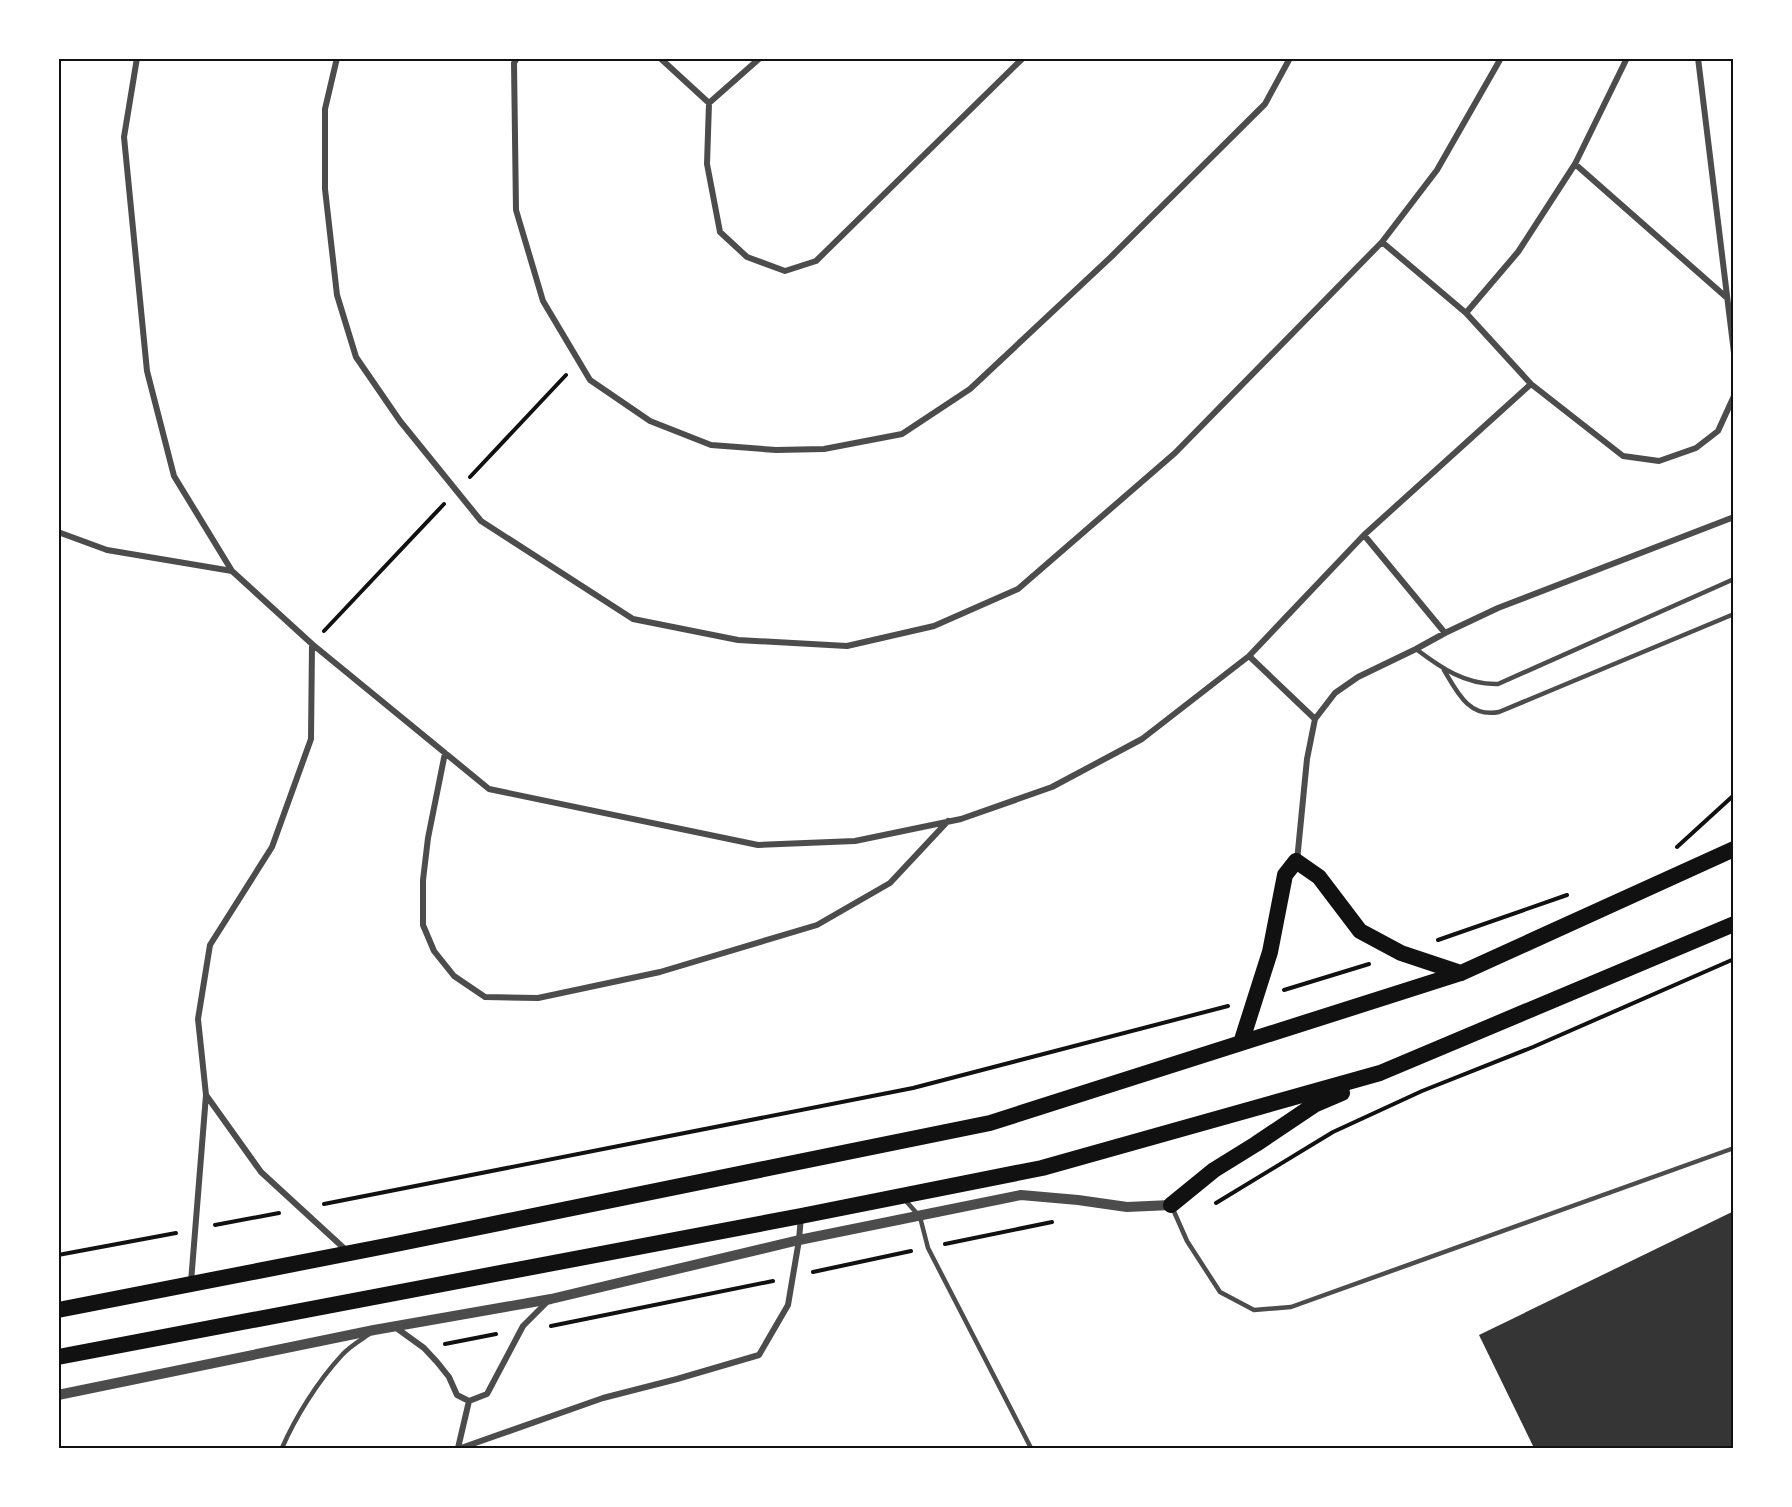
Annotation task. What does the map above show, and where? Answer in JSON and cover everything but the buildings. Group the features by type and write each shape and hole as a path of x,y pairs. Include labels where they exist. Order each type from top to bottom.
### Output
{"highway":[{"path":"58,1310 990,1123 1461,973 1734,849"},
{"path":"1241,1043 1270,952 1285,875 1296,861 1319,877 1359,931 1401,953 1461,973"},
{"path":"1171,1205 1214,1170 1314,1105 1380,1073 1734,924"},
{"path":"58,1357 1042,1168 1380,1073"}],"street":[{"path":"137,58 124,137 147,371 174,476 232,571 312,644 489,789 758,845 855,841 961,819 1052,787 1142,739 1249,656 1364,536 1531,384"},
{"path":"337,58 325,109 325,189 337,294 356,357 400,421 481,521 633,619 738,640 847,646 934,626 1018,589 1175,453 1382,242 1437,170 1501,58"},
{"path":"517,58 514,63 516,210 543,301 590,380 650,421 711,446 776,450 824,449 902,434 970,389 1112,256 1265,104 1290,58"},
{"path":"660,58 709,104"},
{"path":"760,58 709,104 707,164 720,232 747,257 785,271 816,261 1023,58"},
{"path":"1466,313 1518,252 1575,164 1627,58"},
{"path":"1698,58 1734,353"},
{"path":"1575,164 1726,297"},
{"path":"1382,242 1466,313 1531,384 1623,456 1659,461 1696,448 1718,431 1734,396"},
{"path":"1296,861 1307,759 1315,719 1335,693 1359,677 1498,608 1734,517"},
{"path":"58,532 107,550 232,571"},
{"path":"1364,536 1445,633"},
{"path":"191,1284 206,1095 198,1019 210,945 272,847 311,739 312,644"},
{"path":"1249,656 1315,719"},
{"path":"445,753 428,838 423,880 423,925 434,951 454,976 485,997 538,998 660,972 817,925 890,883 949,821"},
{"path":"206,1095 261,1172 350,1253"},
{"path":"58,1395 374,1330 551,1299 799,1240 1021,1196 1078,1200 1127,1207 1171,1205"},
{"path":"459,1449 603,1398 677,1380 759,1355 788,1305 801,1216"},
{"path":"394,1327 424,1348 449,1377 457,1395 469,1401 487,1394 523,1326 551,1299"},
{"path":"459,1449 469,1401"}],"lane":[{"path":"1416,649 1444,670 1475,682 1498,684 1734,579"},
{"path":"1444,670 1460,697 1478,712 1489,714 1499,712 1734,614"},
{"path":"1171,1205 1187,1241 1220,1292 1254,1310 1291,1307 1734,1148"},
{"path":"898,1197 907,1202 920,1216 928,1248 1031,1449"},
{"path":"282,1449 300,1413 343,1353 374,1330"}],"path":[{"path":"1675,850 1734,795"},
{"path":"58,1255 913,1088 1256,998 1353,969 1571,894"}]}
